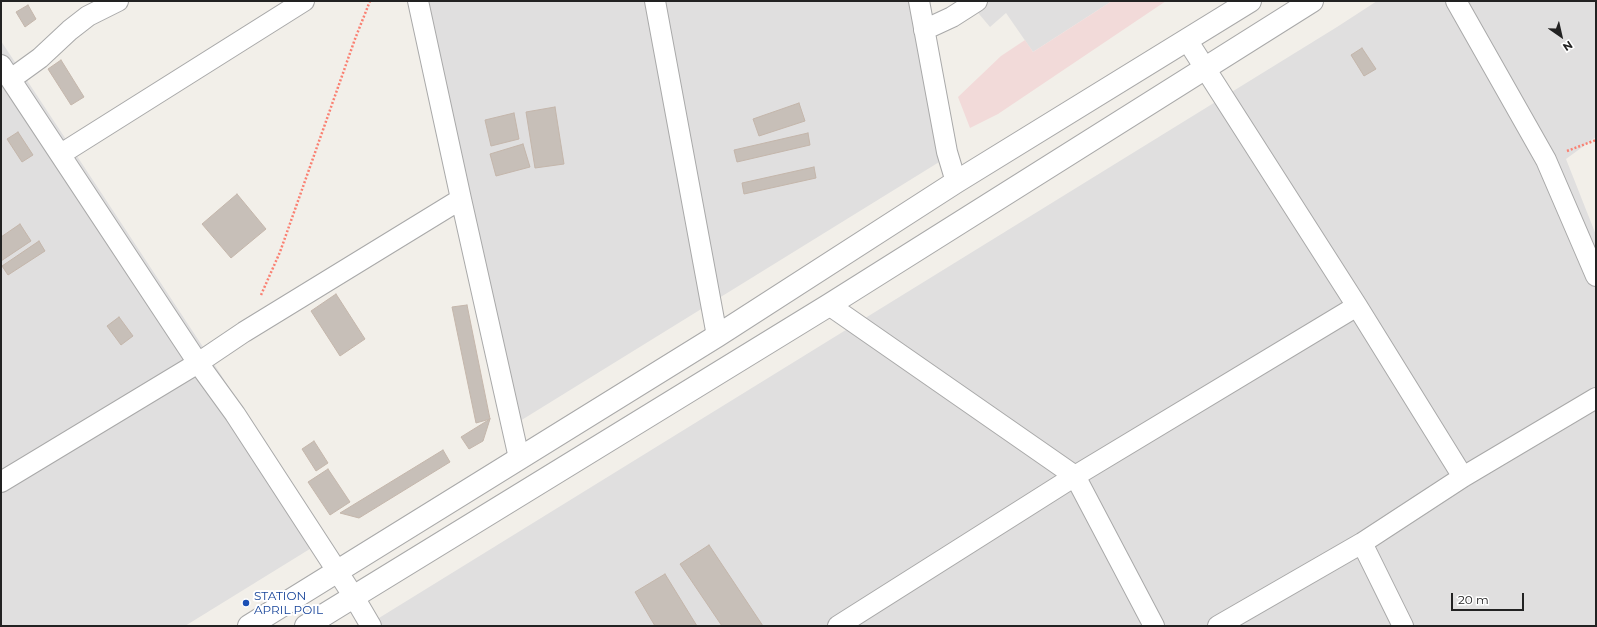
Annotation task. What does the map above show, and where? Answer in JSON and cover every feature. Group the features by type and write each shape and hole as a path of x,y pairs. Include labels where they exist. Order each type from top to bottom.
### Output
{"street":[{"path":"118,1 88,16 70,30 40,58 6,72 198,363 235,414 354,597 370,626"},
{"path":"61,154 304,1"},
{"path":"418,1 519,458"},
{"path":"655,1 717,336"},
{"path":"919,1 947,152 956,182"},
{"path":"924,30 952,17 977,1"},
{"path":"249,626 717,336 956,182 1250,1"},
{"path":"306,626 829,305 1312,1"},
{"path":"1456,1 1546,160 1596,276"},
{"path":"1187,40 1357,306 1463,477"},
{"path":"2,479 198,363 250,328 461,199"},
{"path":"829,305 1075,476 1154,626"},
{"path":"838,626 1075,476 1357,306"},
{"path":"1218,626 1362,543 1463,477 1596,398"},
{"path":"1362,543 1403,626"}],"path":[{"path":"260,297 280,252 355,38 370,1"},
{"path":"1546,160 1596,140"}],"shaded area":[{"path":"426,1 929,1 957,151 520,421"},
{"path":"984,1 1112,1 1033,52 1006,13 990,27 974,8"},
{"path":"1112,1 1166,1 998,114 970,128 958,97 1001,56 1025,40 1033,52"},
{"path":"1377,1 1596,1 1596,137 1566,159 1596,235 1596,626 366,626 1337,27"},
{"path":"1,41 207,353 326,539 185,626 1,626"}],"building":[{"path":"28,5 36,19 25,27 16,12"},
{"path":"1362,48 1376,69 1364,76 1351,55"},
{"path":"61,60 84,97 71,105 48,69"},
{"path":"799,103 805,121 759,136 753,119"},
{"path":"555,107 564,164 535,168 526,112"},
{"path":"514,113 519,139 491,146 485,120"},
{"path":"18,132 33,155 22,162 7,139"},
{"path":"808,133 810,145 737,162 734,150"},
{"path":"523,144 530,167 496,176 490,154"},
{"path":"814,167 816,178 744,194 742,183"},
{"path":"237,194 266,229 231,258 202,224"},
{"path":"20,224 31,241 1,261 1,237"},
{"path":"39,241 45,251 8,275 2,266"},
{"path":"336,294 365,339 340,356 311,311"},
{"path":"467,305 490,419 476,423 452,307"},
{"path":"119,317 133,336 121,345 107,326"},
{"path":"490,419 483,441 469,449 461,437"},
{"path":"314,441 328,463 316,471 302,449"},
{"path":"443,450 450,462 359,518 340,513"},
{"path":"328,469 350,502 330,515 308,482"},
{"path":"709,545 763,626 722,626 680,564"},
{"path":"665,574 697,626 655,626 635,592"}],"place":[{"name":"STATION APRIL POIL","path":"246,603"}]}
